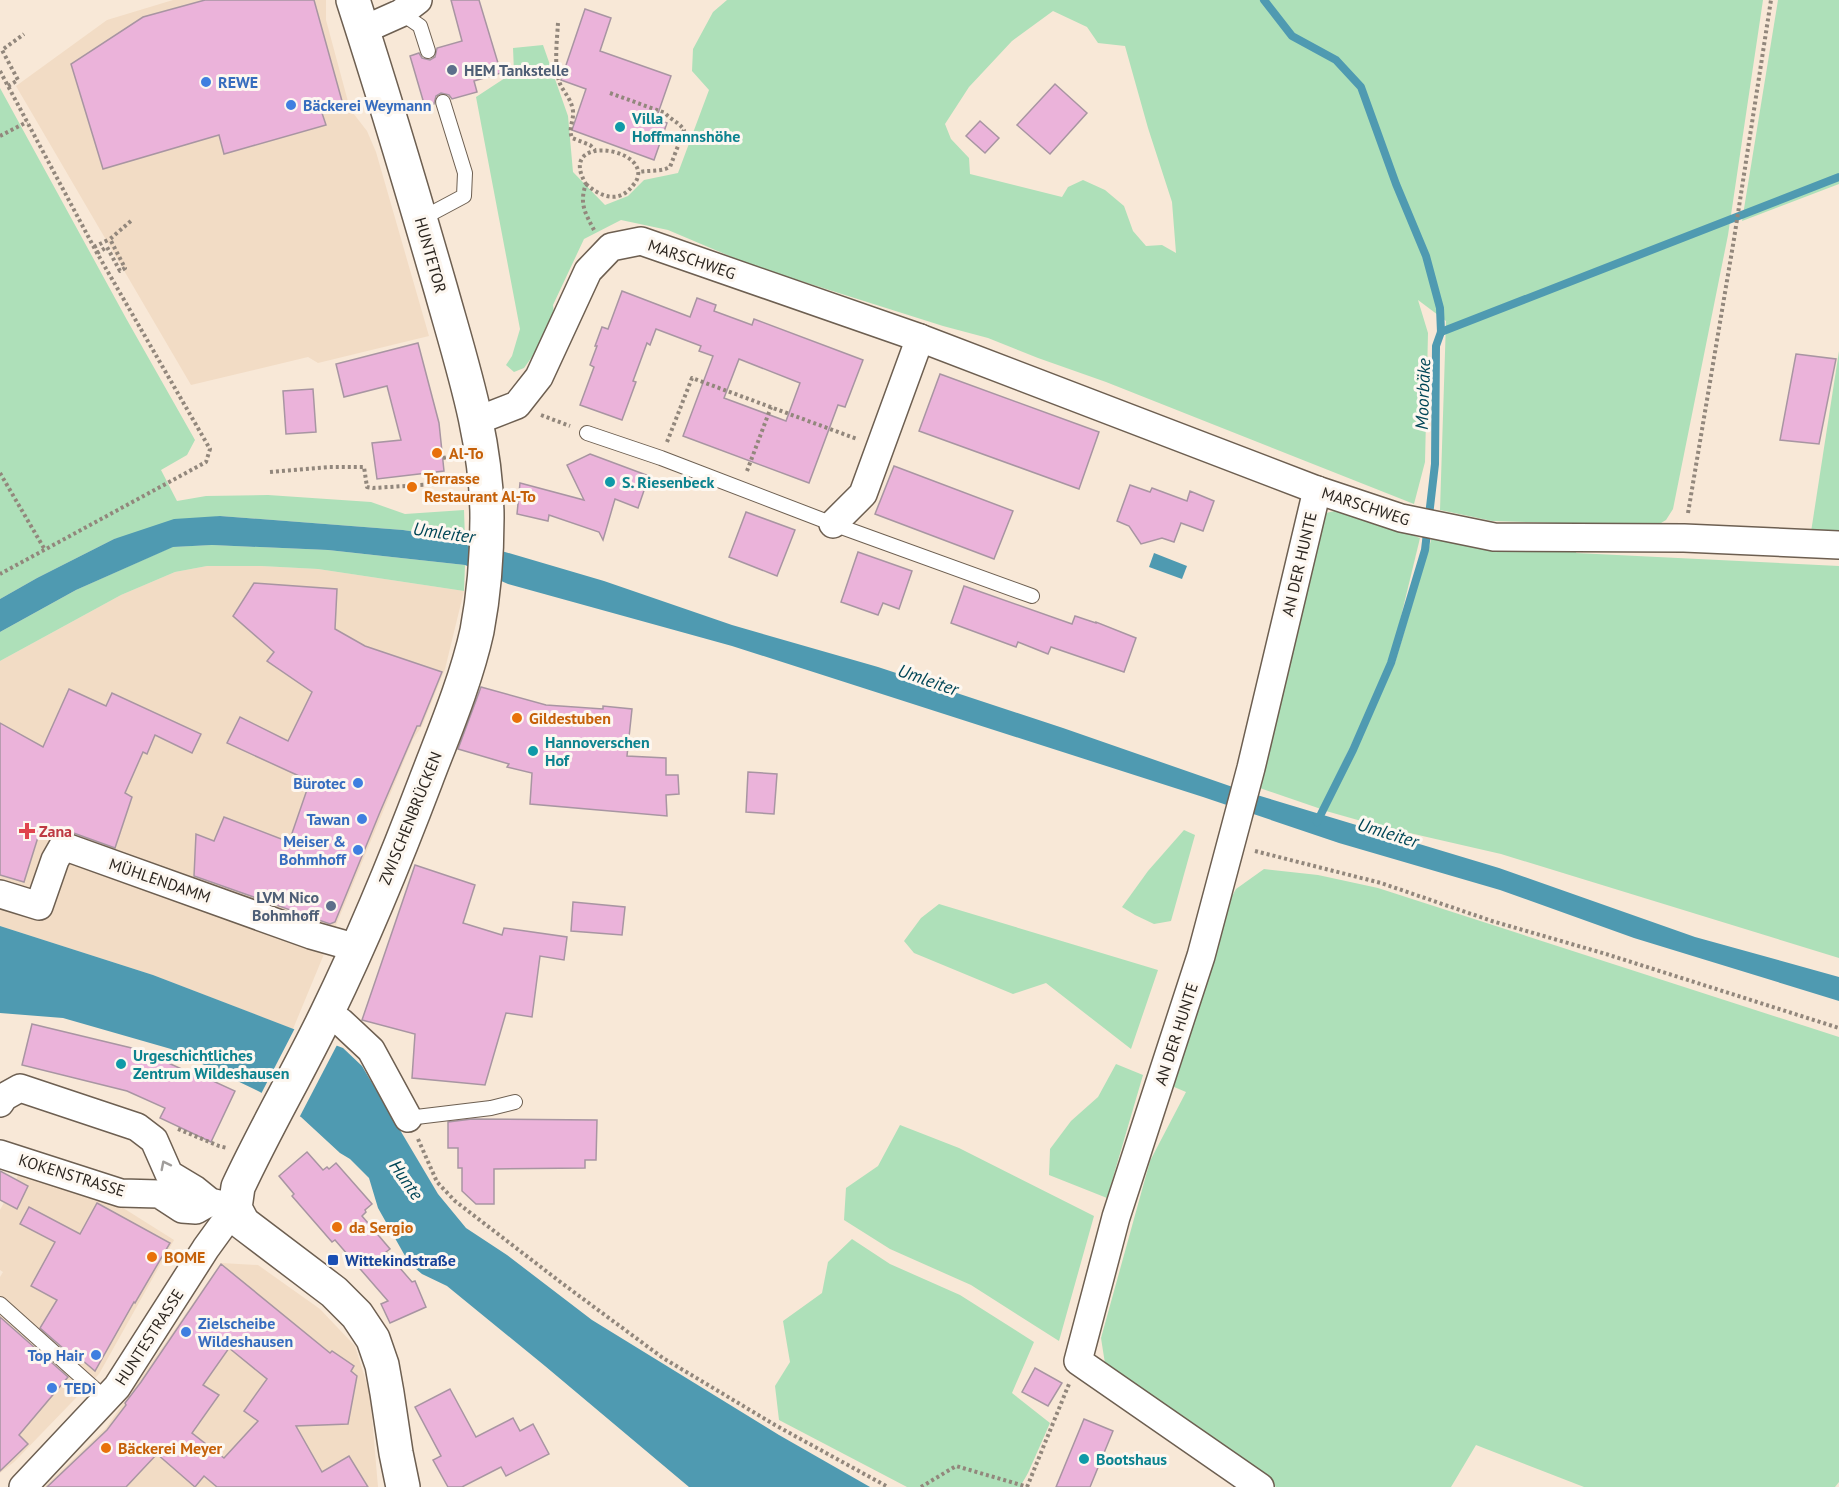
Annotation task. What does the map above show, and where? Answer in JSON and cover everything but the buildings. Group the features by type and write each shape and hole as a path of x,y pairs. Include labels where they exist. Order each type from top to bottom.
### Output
{"street":[{"path":"358,15 410,6"},
{"name":"HUNTETOR","path":"358,15 421,219 467,380 484,468 487,515"},
{"name":"MARSCHWEG","path":"476,422 517,405 539,377 588,271 611,247 641,241 920,338 1317,490 1401,518 1494,537 1684,538 1839,546"},
{"path":"833,524 863,494 920,338"},
{"name":"AN DER HUNTE","path":"1078,1361 1116,1217 1201,956 1251,768 1317,490"},
{"name":"ZWISCHENBRÜCKEN","path":"279,1105 321,1025 357,948 412,817 460,687 476,633 482,598 487,515"},
{"name":"MÜHLENDAMM","path":"0,894 39,906 55,860 63,846 310,935 357,948"},
{"path":"321,1025 341,1022 371,1050 408,1118"},
{"path":"0,1103 4,1097 20,1088 136,1127 154,1140 169,1174 222,1205 334,1292 357,1315 373,1340 382,1365 403,1487"},
{"name":"HUNTESTRASSE","path":"29,1485 117,1387 206,1248 222,1205 238,1187 279,1105"},
{"name":"KOKENSTRASSE","path":"0,1154 121,1193 159,1194 183,1209 196,1210 222,1205"},
{"path":"1078,1361 1260,1487"}],"lane":[{"path":"410,6 420,26 428,51"},
{"path":"421,219 464,196 465,173 443,102"},
{"path":"587,434 661,458 833,524 1032,596"},
{"path":"408,1118 490,1108 515,1102"},
{"path":"0,1304 106,1399"}],"path":[{"path":"1684,538 1771,0"},
{"path":"558,23 559,81 568,94 573,112 569,131 572,138 590,145 595,150"},
{"path":"8,86 18,80 2,50 24,34"},
{"path":"0,71 97,253 210,449 206,462 0,574"},
{"path":"610,93 665,113 669,118 681,124 684,129 670,167 661,172 653,170 639,172"},
{"path":"0,136 27,122"},
{"path":"595,150 606,150 635,163 639,172 637,181 630,190 620,196 609,197 596,193 586,184 579,174 579,164 586,155 595,150"},
{"path":"586,184 581,196 586,215"},
{"path":"94,247 110,239 132,220"},
{"path":"97,253 107,247 120,272 126,268 110,239"},
{"path":"661,458 692,378 880,447"},
{"path":"517,405 587,434"},
{"path":"741,488 771,407"},
{"path":"443,458 452,456 454,465"},
{"path":"270,472 329,467 364,467 367,487 373,488 452,483 457,482 455,473"},
{"path":"0,473 45,550"},
{"path":"1232,839 1381,883 1492,921 1606,954 1839,1028"},
{"path":"408,1118 437,1182 464,1208 663,1358 775,1425 888,1487"},
{"path":"136,1127 172,1126 219,1146 237,1149"},
{"path":"921,1487 956,1466 1028,1487 1078,1361"}],"shaded area":[{"path":"173,0 326,0 326,20 350,109 367,131 376,152 429,336 318,363 308,357 191,385 16,86 107,20"},
{"path":"207,566 318,569 464,591 445,669 422,726 413,739 293,1029 153,975 0,926 0,661 121,595 175,572"},
{"path":"19,1174 120,1206 174,1240 99,1374 14,1462 0,1473 0,1277 3,1272 0,1270 0,1210"},
{"path":"221,1263 258,1265 320,1309 355,1346 370,1394 378,1487 44,1487 106,1428"}],"green space":[{"path":"727,0 1763,0 1728,235 1673,509 1666,520 1656,526 1492,521 1440,510 1446,321 1418,300 1428,333 1425,462 1414,504 1106,382 988,338 753,266 668,230 621,220 584,239 553,305 554,314 534,354 524,368 514,372 506,365 512,356 520,329 476,97 514,72 513,48 543,45 568,116 573,172 605,205 628,196 644,180 678,173 709,90 692,71 693,49 713,12","holes":["1053,11 1087,27 1098,43 1125,46 1172,202 1176,253 1162,245 1146,246 1133,231 1124,206 1105,190 1083,180 1068,187 1062,197 970,174 969,158 951,139 945,124 969,87 1012,41"]},
{"path":"1778,0 1839,0 1839,184 1742,221"},
{"path":"0,88 195,440 187,455 161,470 177,501 206,496 268,495 371,502 405,514 464,510 465,540 403,530 220,516 114,539 0,599"},
{"path":"1839,351 1839,533 1811,532"},
{"path":"1343,509 1420,538 1390,662 1321,809 1254,786 1326,513"},
{"path":"1432,537 1577,545 1576,553 1839,566 1839,958 1501,854 1379,826 1326,811 1395,663"},
{"path":"212,545 328,550 465,565 464,591 318,569 207,566 175,572 121,595 0,661 0,632 76,590 172,547"},
{"path":"1184,830 1195,835 1171,921 1154,924 1122,907 1148,871"},
{"path":"1264,869 1318,875 1378,888 1839,1037 1839,1482 1835,1487 1584,1487 1476,1445 1451,1487 1276,1487 1106,1370 1101,1338 1150,1161 1186,1092 1167,1084 1219,920 1236,889"},
{"path":"939,904 1158,970 1131,1049 1046,983 1013,994 914,953 904,941 921,918"},
{"path":"1116,1064 1143,1075 1107,1198 1049,1175 1050,1149 1071,1121 1098,1097"},
{"path":"900,1125 959,1148 1094,1216 1059,1341 971,1285 890,1249 844,1220 846,1188 878,1166"},
{"path":"852,1239 890,1264 960,1295 1034,1342 1012,1393 1050,1423 1020,1487 907,1487 779,1420 775,1386 790,1362 783,1321 822,1293 828,1262"}],"water":[{"path":"220,516 403,530 461,539 604,581 732,625 878,667 1247,792 1499,868 1695,937 1839,977 1839,1001 1634,938 1500,890 1339,843 732,646 508,584 465,565 328,550 212,545 173,547 76,590 0,632 0,599 37,578 114,539 174,519"},
{"path":"1154,553 1187,566 1182,579 1149,567"},
{"name":"Hunte","path":"0,926 153,975 343,1048 362,1066 438,1194 466,1228 507,1255 592,1320 779,1435 870,1487 689,1487 447,1286 422,1274 409,1263 378,1208 369,1178 301,1117 260,1092 171,1049 63,1018 0,1013"}],"pier":[{"path":"295,1028 337,1045 299,1118 261,1094"}],"waterway":[{"name":"Moorbäke","path":"1264,0 1292,36 1336,60 1361,87 1396,184 1426,256 1440,308 1441,332 1436,346 1435,464 1425,550 1391,663 1353,750 1317,822"},
{"path":"1441,332 1839,177"}],"place":[{"name":"HEM Tankstelle","path":"452,70"},
{"name":"REWE","path":"206,82"},
{"name":"Bäckerei Weymann","path":"291,105"},
{"name":"Villa Hoffmannshöhe","path":"620,127"},
{"name":"Al-To","path":"437,453"},
{"name":"S. Riesenbeck","path":"610,482"},
{"name":"Terrasse Restaurant Al-To","path":"412,487"},
{"name":"Gildestuben","path":"517,718"},
{"name":"Hannoverschen Hof","path":"533,751"},
{"name":"Bürotec","path":"358,783"},
{"name":"Tawan","path":"362,819"},
{"name":"Zana","path":"27,831"},
{"name":"Meiser & Bohmhoff","path":"358,850"},
{"name":"LVM Nico Bohmhoff","path":"331,906"},
{"name":"Urgeschichtliches Zentrum Wildeshausen","path":"121,1064"},
{"name":"da Sergio","path":"337,1227"},
{"name":"BOME","path":"152,1257"},
{"name":"Wittekindstraße","path":"333,1260"},
{"name":"Zielscheibe Wildeshausen","path":"186,1332"},
{"name":"Top Hair","path":"96,1355"},
{"name":"TEDi","path":"52,1388"},
{"name":"Bäckerei Meyer","path":"106,1448"},
{"name":"Bootshaus","path":"1084,1459"}],"water label":[{"name":"Umleiter","path":"444,533"},
{"name":"Umleiter","path":"928,680"},
{"name":"Umleiter","path":"1388,833"}]}
